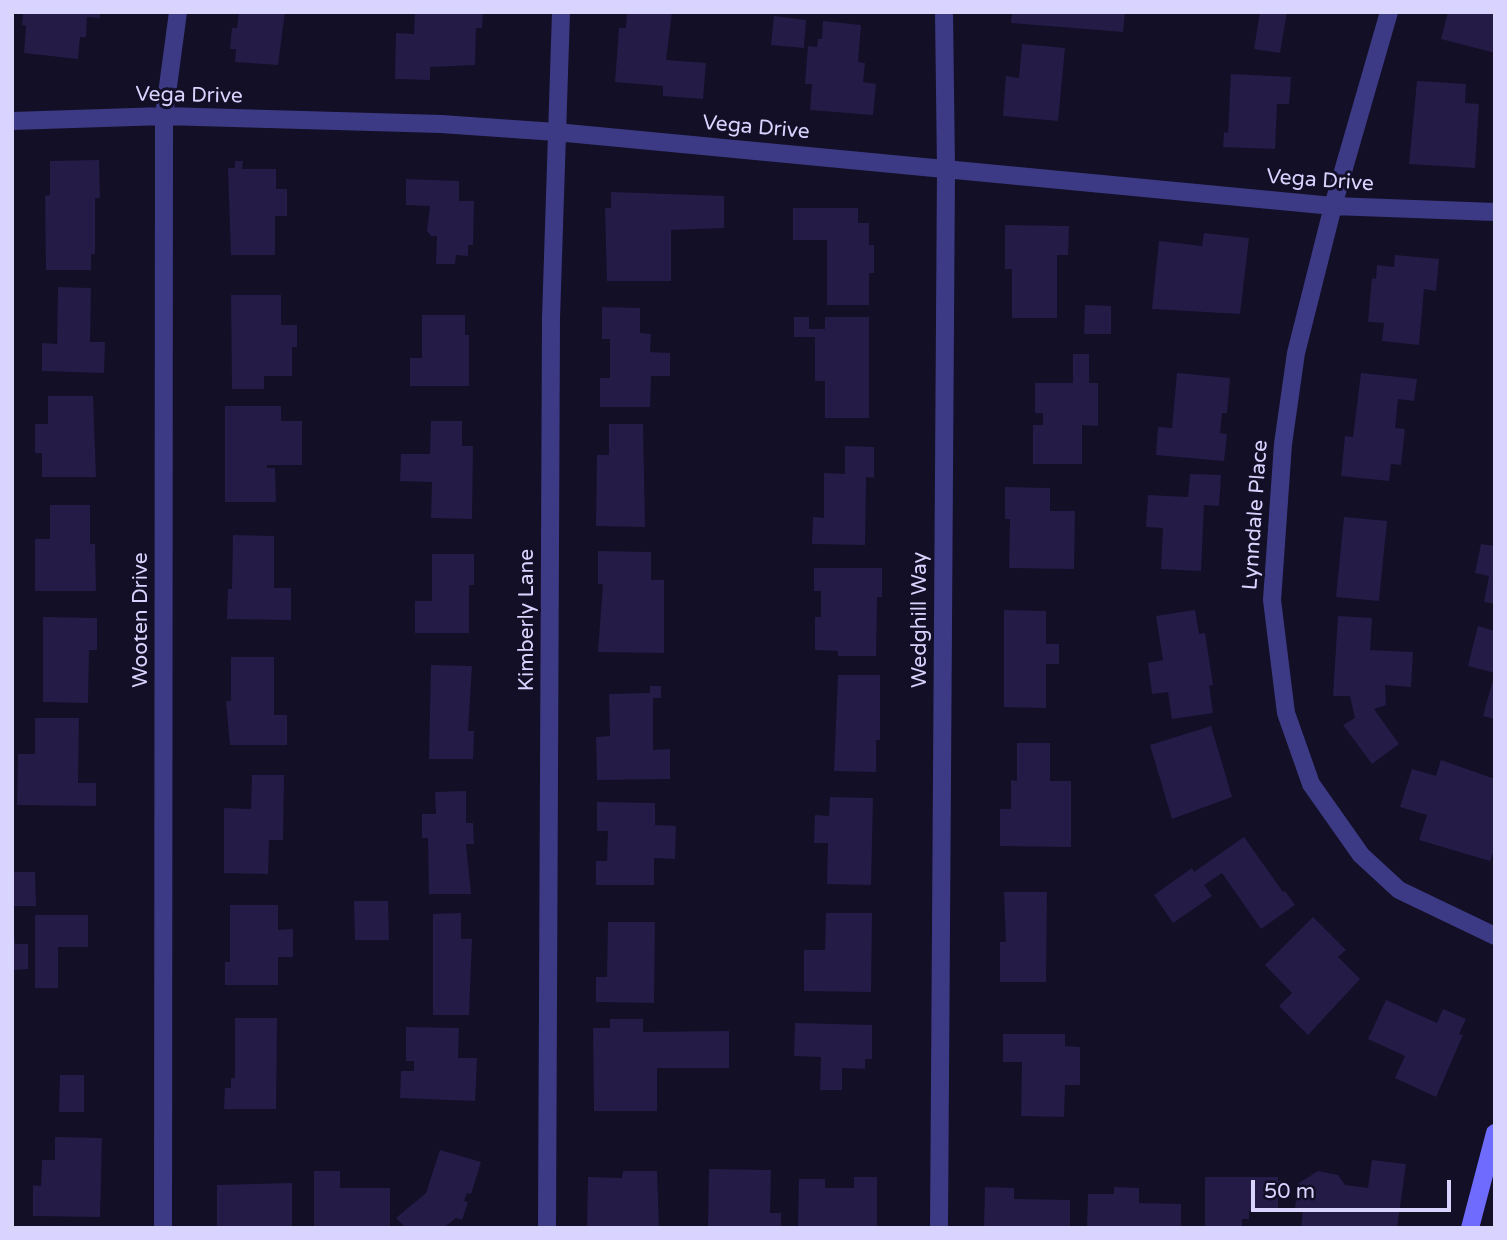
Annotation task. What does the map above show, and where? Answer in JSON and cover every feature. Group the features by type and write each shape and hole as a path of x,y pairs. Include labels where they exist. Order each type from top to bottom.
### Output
{"main road":[{"path":"1470,1228 1495,1133"}],"street":[{"name":"Wooten Drive","path":"163,1228 164,116 178,12"},
{"name":"Kimberly Lane","path":"547,1228 551,332 561,12"},
{"name":"Wedghill Way","path":"939,1228 946,169 944,12"},
{"name":"Lynndale Place","path":"1389,12 1333,206 1296,353 1283,444 1272,600 1286,713 1311,784 1360,855 1399,890 1495,936"},
{"name":"Vega Drive","path":"12,121 164,116 441,124 556,132 1333,206 1495,212"}],"building":[{"path":"23,12 100,12 100,18 87,17 86,37 80,37 78,59 24,53 26,26 22,25"},
{"path":"239,12 285,12 278,65 235,62 236,49 230,49 232,28 237,28"},
{"path":"415,12 483,12 482,28 476,28 475,65 430,67 430,80 395,79 396,33 414,34"},
{"path":"627,12 672,12 666,60 706,63 703,99 663,96 663,86 615,82 619,28 626,28"},
{"path":"1012,12 1125,12 1123,32 1011,23"},
{"path":"1260,12 1287,12 1280,53 1254,49"},
{"path":"1448,12 1495,12 1495,53 1441,39"},
{"path":"774,16 806,20 804,48 771,45"},
{"path":"823,21 861,25 858,62 865,63 863,82 876,84 873,115 810,110 812,84 805,84 808,46 817,47 818,39 822,39"},
{"path":"1022,44 1065,48 1058,121 1003,116 1006,76 1019,78"},
{"path":"1231,74 1291,77 1289,104 1277,104 1275,149 1223,147 1224,132 1228,133"},
{"path":"1417,81 1466,84 1465,103 1479,104 1475,168 1409,164"},
{"path":"99,160 100,198 95,198 95,254 91,254 91,270 46,270 45,196 50,195 50,161"},
{"path":"235,161 243,161 242,169 276,169 276,189 287,189 287,216 275,216 275,255 231,255 228,168 235,168"},
{"path":"406,179 459,181 459,201 474,201 473,245 468,245 468,256 456,255 455,264 436,264 437,236 431,236 427,231 430,206 406,205"},
{"path":"611,192 724,196 724,228 671,230 671,281 607,281 605,208 611,208"},
{"path":"793,208 858,208 858,223 869,223 869,245 874,245 874,273 869,273 869,305 827,305 827,240 793,240"},
{"path":"1005,225 1069,226 1068,255 1057,255 1057,318 1012,318 1012,269 1005,269"},
{"path":"1204,233 1249,238 1240,314 1152,309 1159,241 1202,246"},
{"path":"1395,255 1439,259 1436,291 1424,289 1419,345 1382,341 1384,323 1368,322 1372,278 1376,279 1377,265 1394,267"},
{"path":"58,287 91,288 90,342 105,342 104,373 42,371 42,343 57,344"},
{"path":"231,295 281,295 281,325 297,325 297,347 292,347 292,376 264,376 264,389 232,389"},
{"path":"1085,305 1111,306 1111,334 1084,334"},
{"path":"602,307 640,308 640,333 651,334 650,352 670,353 670,376 651,376 650,407 600,407 600,378 610,378 610,339 602,339"},
{"path":"422,315 465,315 465,335 469,335 469,386 410,386 410,358 422,358"},
{"path":"794,317 809,317 809,329 825,329 825,317 869,317 869,418 825,418 825,381 815,381 815,337 794,337"},
{"path":"1073,354 1089,354 1089,383 1098,383 1098,426 1082,425 1082,464 1033,464 1033,425 1043,425 1043,413 1035,413 1035,383 1073,383"},
{"path":"1177,373 1230,378 1227,413 1222,413 1220,433 1227,434 1224,461 1156,455 1158,427 1172,428"},
{"path":"1361,373 1417,379 1414,401 1398,399 1395,428 1405,429 1401,465 1391,464 1389,481 1341,476 1345,436 1353,437"},
{"path":"48,396 93,396 96,477 42,477 42,453 35,453 35,424 48,424"},
{"path":"225,406 281,406 281,421 302,421 302,465 267,465 267,468 275,468 276,502 225,502"},
{"path":"431,421 462,421 462,446 473,446 472,519 431,518 432,482 400,481 401,454 430,454"},
{"path":"609,424 643,424 645,527 596,526 597,455 609,455"},
{"path":"845,446 874,447 874,478 866,477 865,545 812,544 813,517 824,518 824,473 845,474"},
{"path":"1190,474 1221,475 1219,506 1204,505 1201,571 1161,569 1163,528 1146,527 1148,495 1188,497"},
{"path":"1005,487 1050,488 1050,511 1075,511 1074,569 1009,568 1010,519 1005,519"},
{"path":"50,505 90,505 90,544 95,544 96,591 35,591 35,539 50,539"},
{"path":"1344,517 1387,521 1379,601 1336,597"},
{"path":"233,535 274,536 274,588 291,588 291,620 227,619 228,589 232,589"},
{"path":"1481,544 1495,546 1495,604 1484,602 1489,576 1475,573"},
{"path":"598,551 651,552 651,580 664,580 664,653 598,652 603,584 598,584"},
{"path":"432,554 474,554 474,585 469,585 469,633 415,633 415,601 432,601"},
{"path":"814,568 882,568 882,597 877,597 876,656 838,656 838,651 815,650 815,617 821,617 821,591 814,591"},
{"path":"1004,610 1046,611 1046,644 1059,644 1059,664 1046,664 1046,708 1004,707"},
{"path":"1195,610 1199,634 1205,633 1213,685 1209,686 1213,713 1172,719 1168,692 1152,694 1148,663 1163,660 1156,616"},
{"path":"1338,616 1372,618 1370,650 1413,652 1411,687 1385,685 1386,705 1374,709 1399,744 1372,764 1343,725 1355,718 1350,696 1333,696"},
{"path":"43,617 97,618 97,650 89,650 88,703 43,702"},
{"path":"1478,626 1495,631 1495,673 1468,666"},
{"path":"231,657 274,657 274,715 287,715 287,745 230,745 226,701 231,701"},
{"path":"431,665 472,666 468,731 474,731 473,759 429,759"},
{"path":"838,675 880,675 880,740 876,740 876,772 834,771"},
{"path":"1495,676 1495,719 1483,716"},
{"path":"650,686 661,686 661,698 653,698 653,750 670,749 670,779 597,780 596,737 610,736 609,694 650,693"},
{"path":"35,718 79,718 78,783 96,783 96,806 17,805 18,754 35,754"},
{"path":"1211,726 1232,797 1172,819 1150,745"},
{"path":"1017,743 1050,743 1050,781 1071,781 1071,847 1000,846 1000,809 1011,809 1011,780 1017,781"},
{"path":"1441,760 1495,779 1495,847 1490,861 1419,840 1427,815 1400,807 1412,769 1436,776"},
{"path":"252,775 284,775 283,840 269,840 268,874 224,873 224,808 251,809"},
{"path":"466,791 466,823 473,823 474,844 466,844 471,894 429,894 428,838 422,838 422,814 436,814 435,792"},
{"path":"830,797 873,798 871,885 827,884 828,843 814,843 815,815 829,816"},
{"path":"597,802 655,803 655,825 676,826 675,859 654,858 654,885 596,885 596,861 607,861 608,831 597,831"},
{"path":"1244,837 1295,905 1261,929 1222,873 1204,885 1212,896 1173,923 1154,895 1192,868 1194,872"},
{"path":"12,872 35,872 36,906 12,906"},
{"path":"1004,892 1047,892 1046,982 1000,982 1000,942 1006,942"},
{"path":"354,901 388,901 389,940 355,940"},
{"path":"230,905 278,905 278,930 293,929 293,957 278,957 278,985 225,985 225,962 230,962"},
{"path":"461,913 461,939 472,939 469,1015 433,1015 433,914"},
{"path":"826,913 872,913 871,992 804,991 804,950 825,950"},
{"path":"35,915 88,915 88,947 58,947 58,988 35,988"},
{"path":"1313,917 1346,950 1338,957 1360,979 1308,1035 1279,1006 1292,993 1265,965"},
{"path":"12,919 15,944 28,944 28,969 12,970"},
{"path":"608,922 655,922 654,1003 596,1002 596,977 607,977"},
{"path":"1386,1000 1437,1023 1443,1009 1466,1019 1459,1034 1463,1035 1436,1097 1395,1078 1405,1056 1368,1039"},
{"path":"235,1018 277,1018 276,1109 224,1109 225,1088 231,1088 231,1078 235,1078"},
{"path":"610,1019 643,1019 643,1032 729,1031 729,1068 657,1068 657,1111 594,1111 593,1028 610,1028"},
{"path":"795,1023 872,1025 872,1059 865,1059 865,1069 842,1068 842,1090 820,1090 821,1057 794,1056"},
{"path":"406,1027 459,1028 458,1058 477,1058 475,1101 400,1098 401,1071 414,1071 414,1061 406,1061"},
{"path":"1003,1034 1065,1034 1065,1046 1080,1047 1080,1085 1065,1085 1064,1117 1021,1116 1022,1062 1003,1062"},
{"path":"60,1075 84,1075 84,1112 59,1112"},
{"path":"55,1137 102,1138 100,1217 33,1216 33,1185 41,1186 42,1160 55,1160"},
{"path":"440,1150 481,1162 471,1194 467,1193 464,1201 468,1202 462,1220 456,1218 443,1228 406,1228 396,1218 426,1193"},
{"path":"1372,1160 1406,1164 1397,1228 1301,1228 1303,1210 1295,1208 1299,1183 1318,1171 1338,1175 1345,1185 1368,1188"},
{"path":"709,1169 771,1170 770,1213 781,1213 781,1228 708,1228"},
{"path":"314,1171 340,1171 340,1188 390,1188 390,1228 314,1228"},
{"path":"623,1171 657,1171 659,1228 587,1228 588,1177 622,1178"},
{"path":"854,1177 877,1177 877,1228 798,1228 799,1179 825,1179 825,1188 854,1188"},
{"path":"1205,1177 1278,1177 1278,1181 1286,1181 1286,1191 1278,1191 1278,1211 1249,1211 1249,1219 1242,1219 1242,1228 1205,1228"},
{"path":"292,1183 292,1228 217,1228 217,1185"},
{"path":"985,1187 1014,1188 1014,1199 1070,1200 1070,1228 984,1228"},
{"path":"1114,1187 1139,1188 1139,1203 1181,1204 1181,1228 1087,1228 1088,1194 1114,1194"}]}
